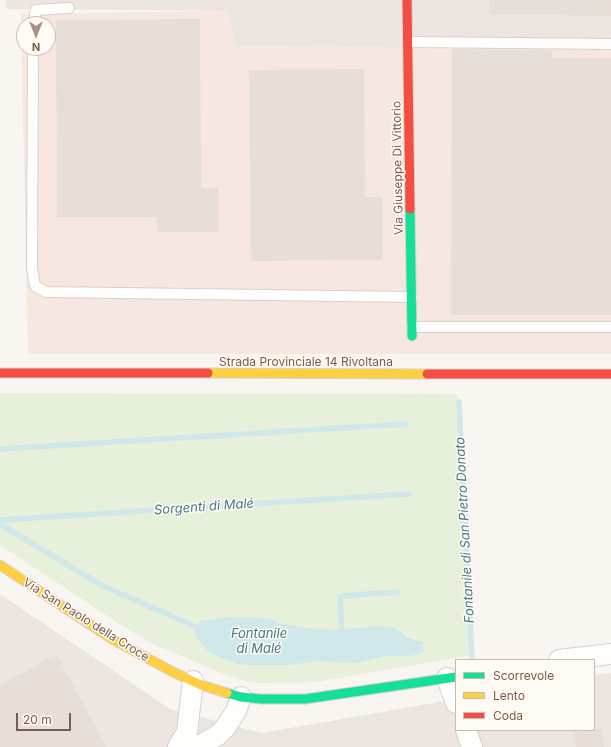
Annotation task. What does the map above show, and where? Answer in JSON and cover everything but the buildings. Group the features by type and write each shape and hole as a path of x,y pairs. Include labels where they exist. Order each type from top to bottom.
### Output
{"street":[{"name":"Via Giuseppe Di Vittorio","path":"407,0 412,331"},
{"name":"Strada Provinciale 14 Rivoltana","path":"0,373 611,374"},
{"name":"Via San Paolo della Croce","path":"0,565 112,639 144,657 192,681 241,696 262,699 305,699 452,677"},
{"path":"568,659 611,654"},
{"path":"452,677 455,696"},
{"path":"178,747 187,732 192,681"},
{"path":"197,747 218,735 225,728 236,711 241,696"},
{"path":"466,731 472,747"}],"lane":[{"path":"35,16 36,10 69,8"},
{"path":"408,42 611,44"},
{"path":"33,56 32,268 35,286 46,292 412,297"},
{"path":"412,331 611,327"}],"shaded area":[{"path":"6,0 611,0 611,50 235,46 228,11 7,9"},
{"path":"228,11 235,46 611,50 611,354 28,354 22,56 56,56 56,16 21,16 21,14"},
{"path":"0,594 170,709 262,733 455,699 455,731 595,731 595,675 611,673 611,747 0,747"}],"green space":[{"path":"0,393 457,394 473,655 316,682 262,683 251,682 229,676 151,643 121,625 0,545"}],"water":[{"name":"Fontanile di Malé","path":"228,617 270,619 280,623 311,629 341,630 375,626 391,627 400,631 407,638 422,642 424,652 411,656 383,656 358,663 317,661 290,665 237,664 209,652 196,638 194,628 201,621"}],"waterway":[{"name":"Fontanile di San Pietro Donato","path":"459,402 472,659"},
{"name":"Sorgenti di Malé","path":"0,449 405,424"},
{"name":"Sorgenti di Malé","path":"0,520 409,494"},
{"name":"Fontanile di Malé","path":"0,524 103,586 201,629"},
{"path":"342,636 340,596 397,592"}],"traffic: fast":[{"path":"410,209 412,336"},
{"path":"227,693 241,697 261,699 305,699 455,677"}],"traffic: slow":[{"path":"208,373 427,374"},
{"path":"0,565 112,639 173,672 201,685 227,693"}],"traffic: jam":[{"path":"407,0 410,209"},
{"path":"0,373 208,373"},
{"path":"427,374 611,374"}]}
